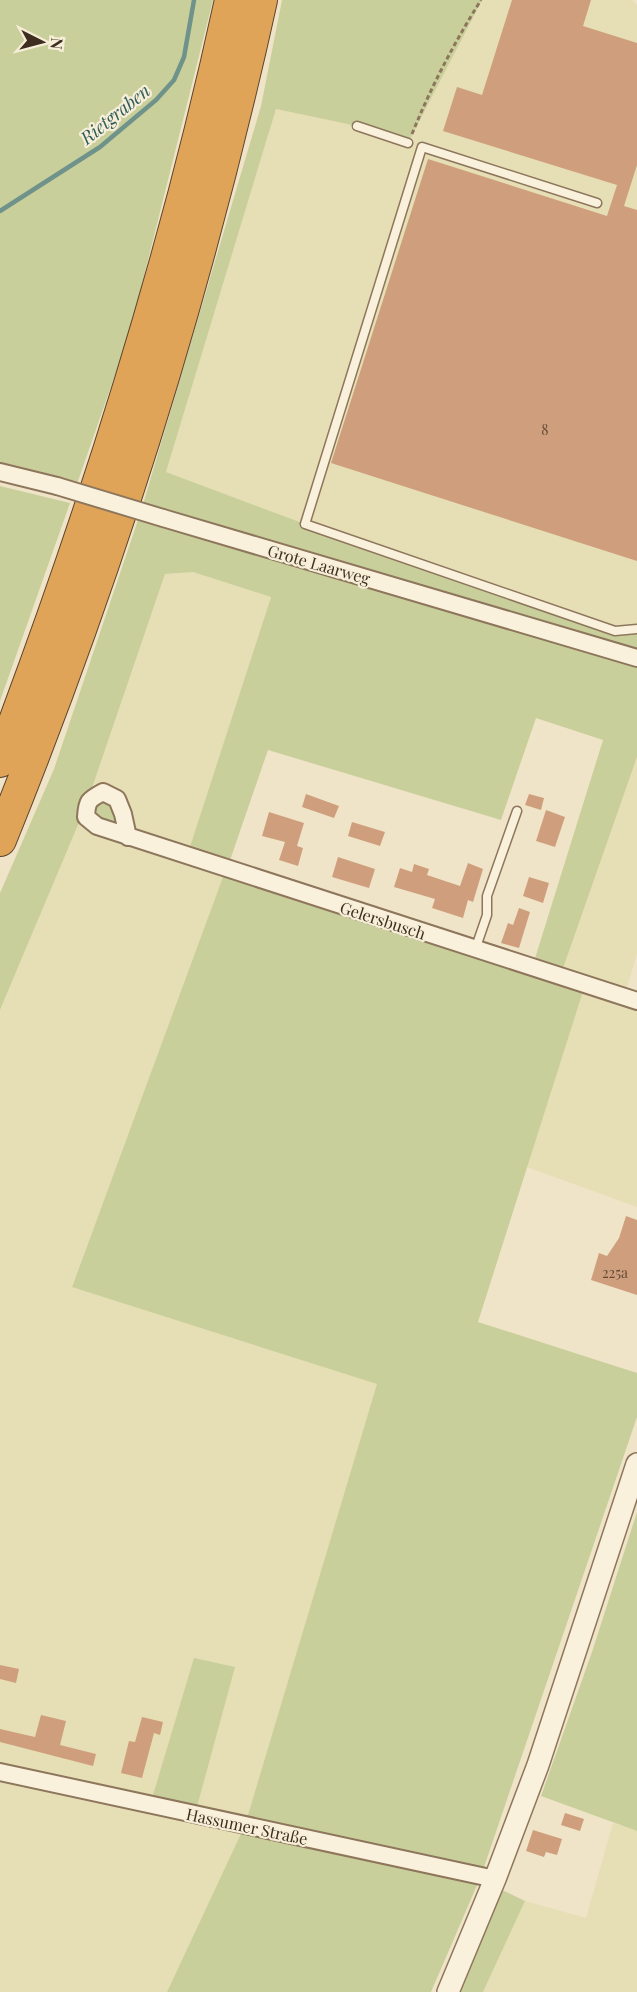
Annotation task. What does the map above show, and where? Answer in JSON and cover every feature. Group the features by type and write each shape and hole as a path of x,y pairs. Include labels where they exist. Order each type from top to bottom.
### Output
{"highway":[{"path":"0,761 75,554 116,429 182,199 231,0"},
{"path":"0,840 73,646 177,328 261,0"}],"street":[{"name":"Grote Laarweg","path":"0,472 57,486 637,658"},
{"name":"Gelersbusch","path":"129,837 637,1001"},
{"path":"448,1992 495,1879 538,1765 637,1464"},
{"name":"Hassumer Straße","path":"0,1772 495,1879"}],"lane":[{"path":"357,126 408,143"},
{"path":"597,203 422,147 305,524 615,631 637,629"},
{"path":"475,950 487,915 487,896 517,811"}],"path":[{"path":"408,143 431,88 453,44 481,0"}],"shaded area":[{"path":"481,0 632,0 637,5 637,629 615,631 305,524 166,472 276,109 357,126"},
{"path":"193,572 271,597 187,856 227,869 72,1286 378,1384 245,1825 167,1992 0,1992 0,1010 87,804 165,574"},
{"path":"637,757 637,954 624,997 637,1001 637,1207 527,1167 585,985 560,977"},
{"path":"613,1823 637,1831 637,1992 483,1992 525,1901 586,1918"}],"green space":[{"path":"0,0 213,0 130,332 77,484 0,464"},
{"path":"282,0 482,0 408,143 357,126 276,109 166,472 305,524 615,631 637,629 637,757 560,977 585,985 478,1322 637,1373 637,1417 481,1876 431,1992 167,1992 245,1825 377,1384 72,1287 226,869 187,856 271,597 193,572 165,574 88,800 103,792 127,827 97,826 86,806 0,1010 0,893 54,769 141,511 261,106","holes":["536,718 603,740 532,968 227,869 268,750 501,820"]},
{"path":"0,486 70,503 0,701"},
{"path":"637,1512 637,1831 541,1796 592,1652"},
{"path":"194,1658 235,1667 195,1814 150,1805"},
{"path":"502,1890 525,1901 483,1992 461,1992"}],"building":[{"path":"512,0 591,0 583,26 637,43 637,165 624,206 637,210 637,561 331,463 428,159 607,216 617,185 443,131 457,87 482,95"},
{"path":"306,794 339,806 334,818 302,807"},
{"path":"529,794 544,798 541,810 525,805"},
{"path":"546,810 565,817 555,847 536,841"},
{"path":"269,812 304,823 297,846 303,848 298,866 279,860 285,842 262,836"},
{"path":"352,822 385,832 380,846 348,836"},
{"path":"338,857 375,869 369,888 332,877"},
{"path":"468,863 483,869 473,902 468,900 463,918 432,908 435,899 394,887 400,868 412,872 414,864 429,869 427,875 460,886"},
{"path":"529,877 549,883 543,903 523,896"},
{"path":"519,908 530,912 519,948 501,943 508,923 513,925"},
{"path":"626,1216 637,1220 637,1295 591,1280 599,1253 607,1256 619,1238"},
{"path":"0,1665 19,1669 16,1683 0,1679"},
{"path":"41,1715 66,1721 60,1745 96,1754 93,1766 0,1742 0,1729 35,1737"},
{"path":"142,1717 163,1722 160,1735 154,1733 142,1778 121,1773 129,1741 135,1742"},
{"path":"565,1813 584,1819 580,1831 561,1825"},
{"path":"533,1830 562,1839 557,1855 546,1852 544,1857 526,1851"}],"waterway":[{"name":"Rietgraben","path":"0,211 100,147 156,100 174,80 184,57 194,0"}]}
